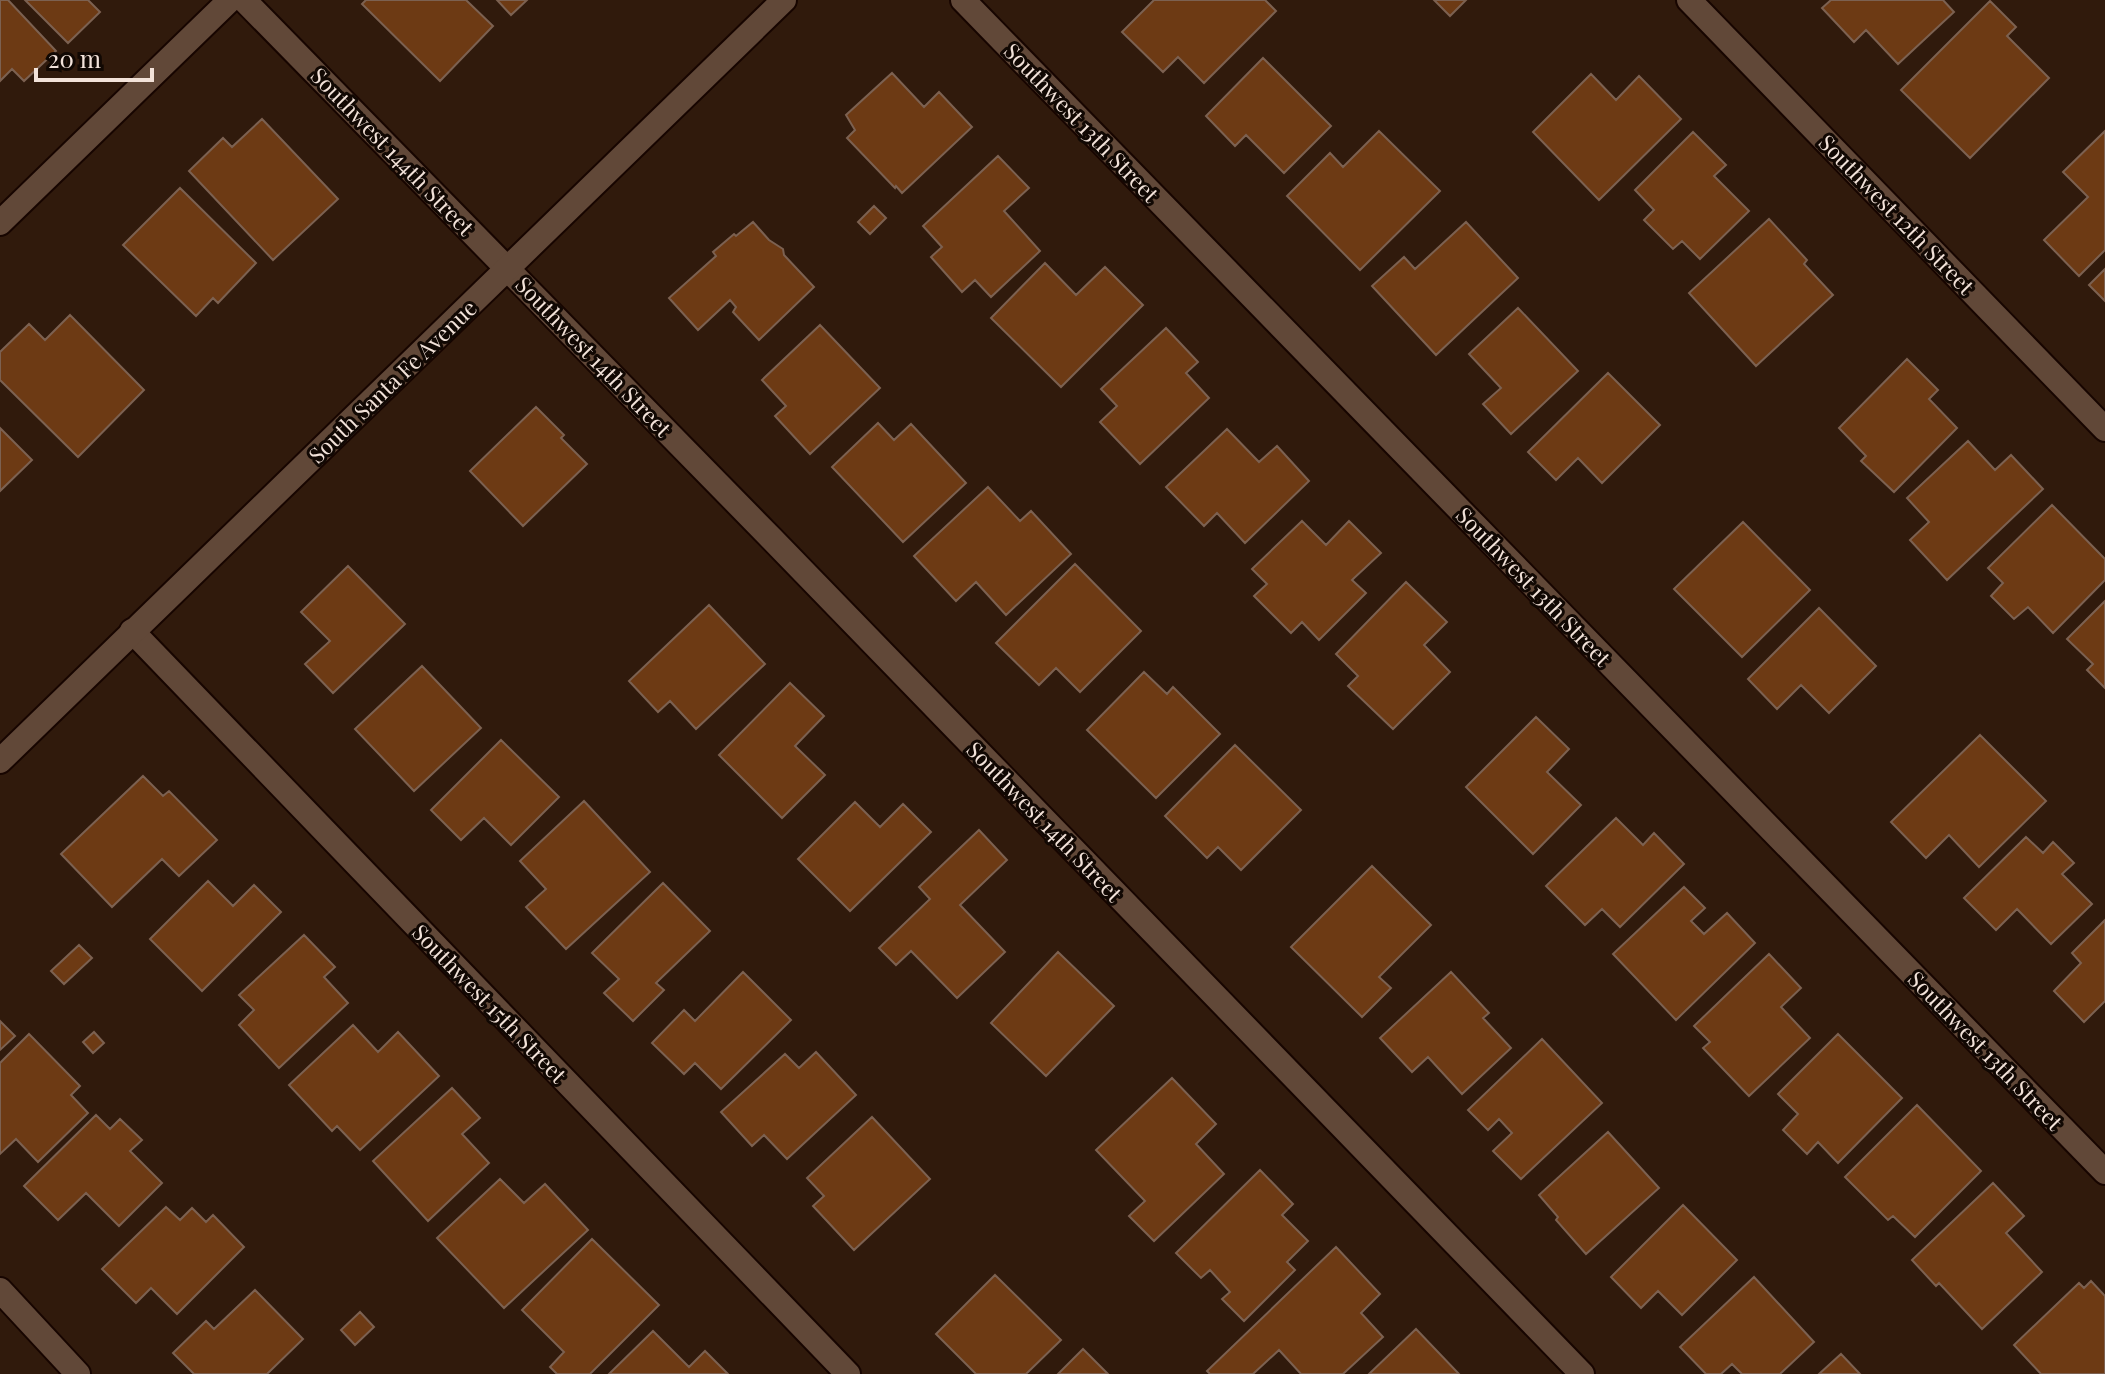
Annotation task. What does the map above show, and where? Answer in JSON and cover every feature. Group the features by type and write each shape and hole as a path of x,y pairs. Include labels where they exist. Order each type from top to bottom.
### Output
{"street":[{"path":"0,223 230,0"},
{"name":"Southwest 144th Street","path":"244,0 508,268"},
{"name":"South Santa Fe Avenue","path":"0,761 784,0"},
{"name":"Southwest 13th Street","path":"963,0 2105,1172"},
{"name":"Southwest 12th Street","path":"1689,0 2105,429"},
{"name":"Southwest 14th Street","path":"508,268 1582,1374"},
{"name":"Southwest 15th Street","path":"132,631 848,1374"},
{"path":"0,1290 78,1374"}],"building":[{"path":"0,0 8,0 56,51 24,81 12,69 0,81"},
{"path":"25,0 88,0 100,12 68,43"},
{"path":"366,0 466,0 493,26 440,81 362,4"},
{"path":"497,0 527,0 511,15"},
{"path":"1154,0 1265,0 1276,11 1204,83 1178,57 1163,72 1122,32"},
{"path":"1434,0 1466,0 1450,16"},
{"path":"1831,0 1943,0 1954,12 1898,64 1866,30 1854,42 1822,8"},
{"path":"1990,1 2016,27 2007,36 2049,78 1970,158 1901,90"},
{"path":"1263,58 1331,126 1284,173 1246,135 1235,146 1206,116"},
{"path":"892,73 924,107 939,92 972,127 902,193 847,138 855,130 846,115"},
{"path":"1591,74 1616,100 1639,76 1681,119 1599,200 1533,132"},
{"path":"262,119 338,199 273,260 189,171 223,138 232,147"},
{"path":"1379,131 1440,191 1360,270 1287,196 1330,153 1343,167"},
{"path":"2105,131 2105,250 2079,276 2044,240 2088,197 2063,172"},
{"path":"1693,132 1726,165 1714,176 1749,211 1700,259 1682,241 1673,249 1644,220 1654,210 1635,190"},
{"path":"998,156 1029,188 1004,211 1040,251 991,297 975,280 962,292 931,257 942,247 923,226"},
{"path":"180,188 256,263 218,303 213,298 196,316 123,245"},
{"path":"874,206 886,218 870,234 858,222"},
{"path":"1769,219 1807,260 1804,264 1833,295 1756,366 1689,293"},
{"path":"753,222 769,240 783,249 784,255 814,287 759,340 733,312 736,307 730,300 698,330 669,298 716,256 713,252"},
{"path":"1466,222 1518,278 1436,355 1372,286 1404,257 1415,269"},
{"path":"1045,263 1076,295 1105,267 1143,305 1061,387 991,318"},
{"path":"2105,269 2105,301 2089,285"},
{"path":"1518,308 1578,371 1511,434 1483,404 1501,388 1469,354"},
{"path":"70,315 144,390 78,457 0,380 0,352 29,324 45,340"},
{"path":"820,325 880,388 810,454 775,416 786,406 762,380"},
{"path":"1166,328 1198,362 1186,373 1209,398 1140,464 1100,422 1117,406 1101,389"},
{"path":"1907,359 1938,390 1929,399 1957,428 1894,492 1861,461 1866,456 1839,428"},
{"path":"1608,373 1660,425 1602,483 1578,458 1556,480 1528,452"},
{"path":"536,407 587,464 523,526 470,471"},
{"path":"878,423 894,440 911,424 966,483 903,542 832,467"},
{"path":"0,428 32,460 0,491"},
{"path":"1227,429 1259,462 1277,446 1309,481 1245,543 1217,513 1204,526 1166,487"},
{"path":"1968,441 1995,470 2011,455 2043,489 1947,580 1910,540 1929,522 1907,498"},
{"path":"988,487 1020,521 1031,511 1071,554 1006,615 976,582 956,601 914,556"},
{"path":"2052,505 2105,559 2105,580 2053,633 2028,607 2014,619 1991,596 2003,583 1988,568"},
{"path":"1302,521 1326,545 1349,521 1381,553 1352,580 1366,593 1319,640 1302,622 1291,633 1254,596 1267,584 1252,569"},
{"path":"1743,522 1810,590 1742,657 1674,589"},
{"path":"1075,564 1141,631 1080,692 1056,668 1039,685 996,643"},
{"path":"348,566 405,624 333,693 305,664 330,641 301,612"},
{"path":"1406,582 1447,622 1424,645 1450,672 1393,729 1348,686 1358,676 1336,654"},
{"path":"2105,601 2105,688 2087,670 2093,664 2067,639"},
{"path":"709,605 765,664 696,729 670,701 658,712 629,681"},
{"path":"1819,608 1876,666 1829,713 1801,685 1777,709 1748,679"},
{"path":"422,666 481,728 414,791 355,729"},
{"path":"1144,672 1167,694 1173,687 1220,734 1156,798 1087,730"},
{"path":"790,683 824,716 795,746 825,775 782,818 719,755"},
{"path":"1536,717 1569,749 1547,772 1581,805 1533,854 1466,787"},
{"path":"1980,735 2046,801 1979,867 1949,835 1926,858 1891,822"},
{"path":"501,740 559,797 511,845 484,818 461,840 431,810"},
{"path":"1235,745 1301,810 1241,870 1218,847 1207,858 1165,816"},
{"path":"143,776 163,796 169,791 217,840 179,876 162,859 112,907 61,854"},
{"path":"584,801 650,872 566,949 526,907 546,889 520,861"},
{"path":"855,802 880,827 903,804 931,832 850,911 798,859"},
{"path":"1616,818 1643,845 1654,833 1684,864 1620,927 1602,909 1585,925 1546,886"},
{"path":"979,830 1007,860 960,905 1005,952 957,998 911,951 896,965 879,948 930,899 919,887"},
{"path":"2026,837 2043,853 2053,842 2074,863 2062,874 2092,904 2051,944 2017,909 1996,930 1964,898"},
{"path":"1372,866 1431,925 1379,977 1391,988 1362,1017 1291,947"},
{"path":"208,881 233,906 254,885 281,912 202,991 150,939"},
{"path":"663,883 710,931 656,983 664,990 633,1021 604,993 619,979 592,953"},
{"path":"1684,887 1705,908 1691,921 1704,934 1727,913 1755,943 1676,1020 1613,954"},
{"path":"2105,920 2105,1001 2084,1022 2054,991 2081,963 2072,953"},
{"path":"304,935 335,967 324,977 348,1003 279,1068 239,1025 254,1010 239,995"},
{"path":"79,945 92,958 64,984 51,971"},
{"path":"1058,952 1114,1006 1046,1076 991,1023"},
{"path":"1769,954 1801,988 1781,1007 1810,1038 1749,1096 1703,1048 1710,1042 1694,1026"},
{"path":"743,972 791,1020 721,1089 695,1063 684,1074 652,1043 684,1010 695,1021"},
{"path":"1451,972 1489,1013 1483,1018 1511,1048 1462,1094 1428,1057 1412,1072 1380,1038"},
{"path":"0,1021 15,1036 0,1050"},
{"path":"353,1025 378,1052 398,1032 439,1076 360,1150 337,1126 332,1131 289,1085"},
{"path":"94,1032 104,1043 93,1053 83,1042"},
{"path":"29,1034 80,1086 71,1095 88,1113 38,1162 16,1139 0,1154 0,1063"},
{"path":"1838,1034 1902,1098 1838,1163 1818,1142 1807,1154 1783,1130 1798,1114 1778,1094"},
{"path":"1542,1039 1602,1103 1521,1179 1493,1151 1512,1133 1499,1119 1488,1130 1468,1110"},
{"path":"816,1052 856,1095 787,1159 764,1135 752,1146 721,1112 785,1054 799,1068"},
{"path":"1172,1078 1216,1124 1196,1144 1224,1174 1154,1241 1129,1216 1145,1201 1096,1150"},
{"path":"452,1088 480,1118 462,1134 489,1163 428,1221 373,1161"},
{"path":"1917,1105 1981,1171 1915,1237 1893,1216 1888,1220 1845,1177"},
{"path":"96,1115 110,1129 120,1119 142,1140 130,1151 162,1183 119,1226 86,1193 58,1220 24,1186"},
{"path":"872,1117 930,1179 854,1250 813,1206 824,1196 807,1178"},
{"path":"1608,1132 1659,1188 1586,1254 1539,1195"},
{"path":"1260,1170 1293,1204 1282,1215 1308,1241 1287,1262 1295,1270 1244,1321 1222,1299 1230,1292 1210,1270 1201,1278 1176,1253"},
{"path":"500,1179 524,1203 545,1184 588,1230 504,1308 437,1238"},
{"path":"1993,1183 2024,1216 2006,1233 2042,1272 1982,1329 1939,1283 1936,1286 1912,1260"},
{"path":"1683,1205 1737,1260 1682,1315 1658,1291 1641,1308 1611,1277"},
{"path":"166,1207 180,1220 192,1208 206,1222 213,1215 244,1247 177,1314 151,1288 136,1303 102,1269"},
{"path":"592,1239 659,1305 590,1374 557,1374 550,1367 564,1352 522,1310"},
{"path":"1336,1247 1380,1294 1361,1313 1383,1337 1343,1374 1301,1374 1279,1350 1253,1374 1210,1374 1207,1371"},
{"path":"995,1275 1061,1340 1026,1374 976,1374 936,1334"},
{"path":"1754,1277 1814,1342 1780,1374 1742,1374 1732,1364 1721,1374 1706,1374 1680,1347"},
{"path":"2091,1281 2105,1296 2105,1374 2041,1374 2014,1345 2079,1283 2084,1288"},
{"path":"255,1290 303,1339 267,1374 194,1374 173,1353 206,1321 214,1329"},
{"path":"360,1312 374,1327 355,1345 341,1330"},
{"path":"1416,1329 1459,1374 1369,1374"},
{"path":"653,1331 689,1367 705,1351 728,1374 609,1374"},
{"path":"1083,1349 1108,1374 1058,1374"},
{"path":"1841,1354 1860,1374 1819,1374"}]}
